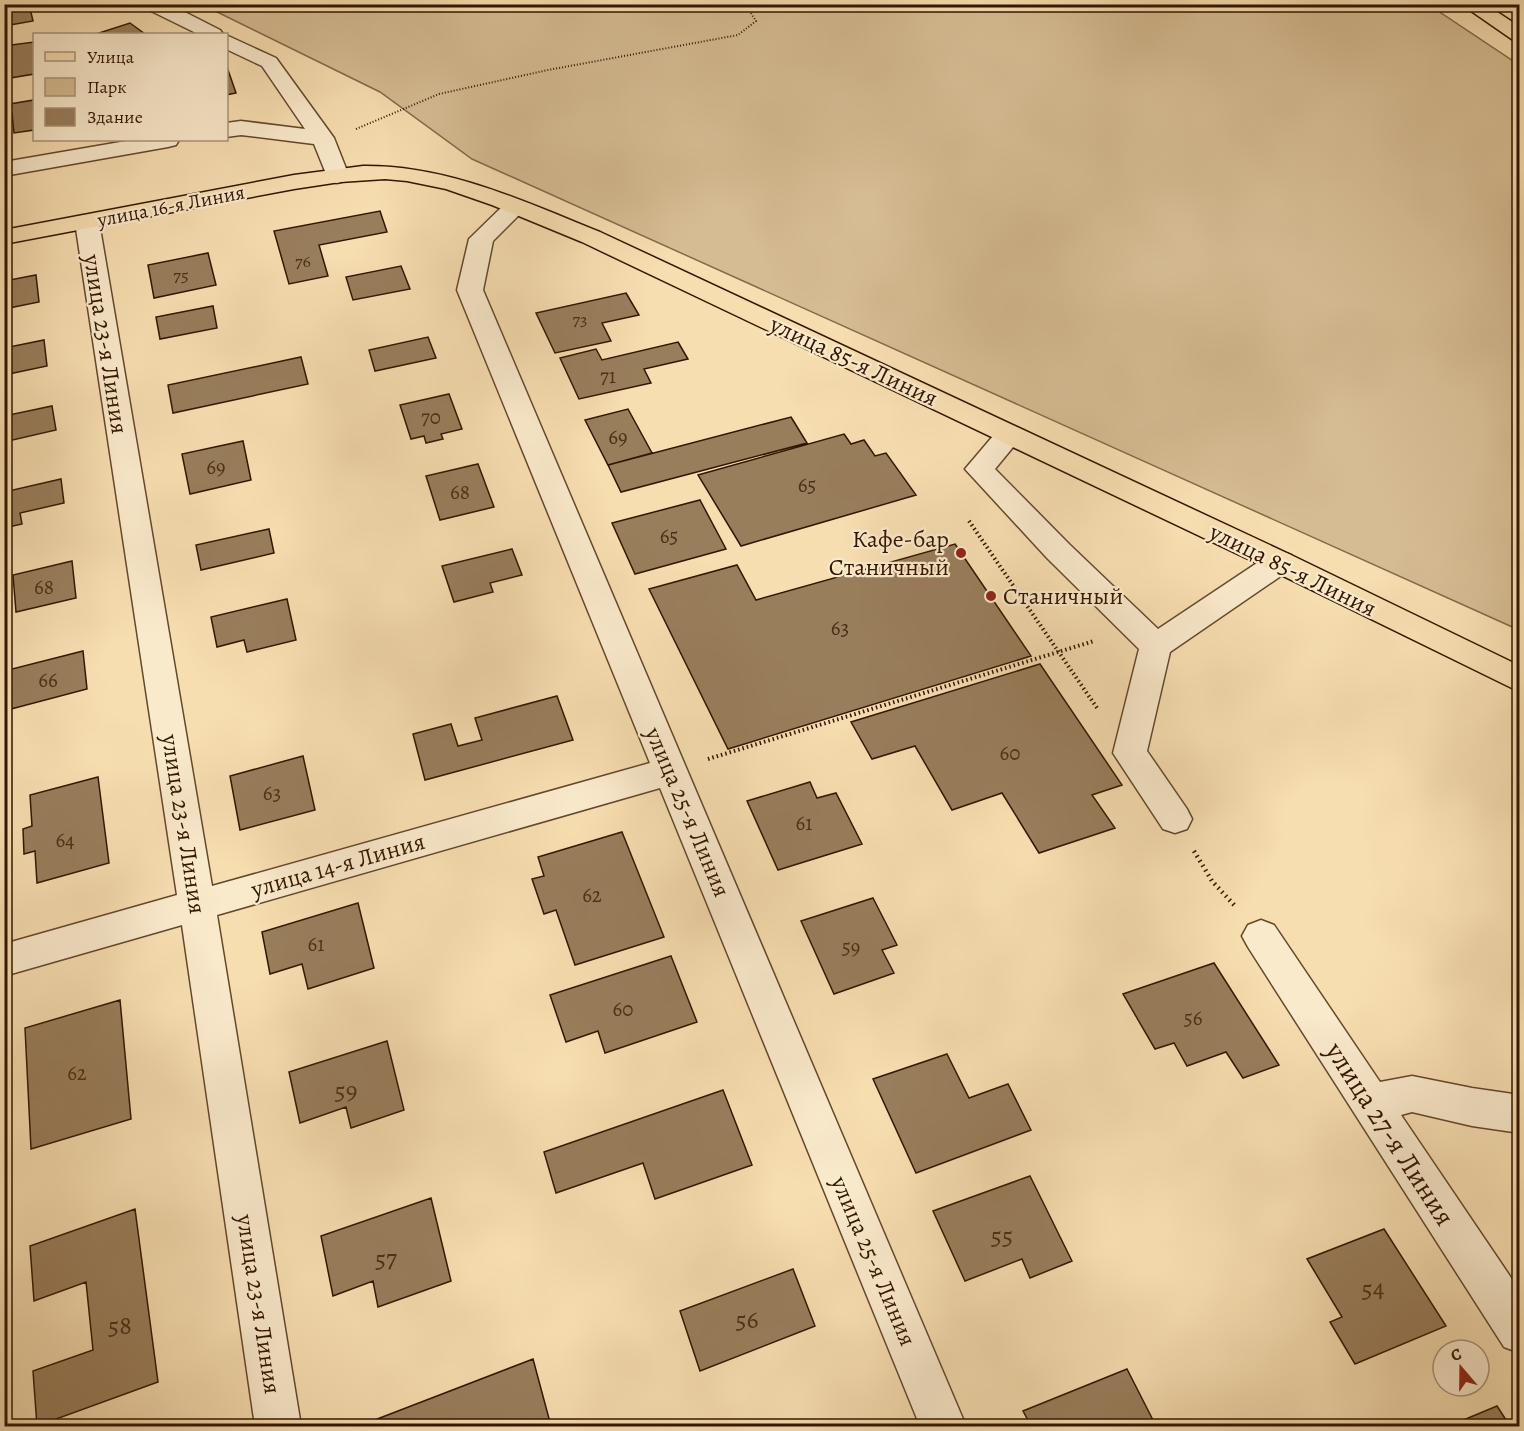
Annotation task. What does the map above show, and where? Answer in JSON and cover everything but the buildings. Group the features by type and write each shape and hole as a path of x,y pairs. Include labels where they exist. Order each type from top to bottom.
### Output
{"main road":[{"path":"1471,4 1520,36"},
{"name":"улица 85-я Линия","path":"337,176 371,172 406,174 441,181 591,237 1280,562 1520,680"},
{"name":"улица 16-я Линия","path":"4,237 337,176"}],"street":[{"path":"152,4 211,33"},
{"path":"228,42 269,62 323,138 337,176"},
{"path":"228,130 240,128 323,138"},
{"path":"4,169 162,141"},
{"name":"улица 25-я Линия","path":"515,207 481,239 470,290 943,1426"},
{"name":"улица 23-я Линия","path":"87,222 198,904 278,1426"},
{"path":"1009,435 978,469 1147,637"},
{"path":"1147,637 1280,562"},
{"path":"1147,637 1130,753 1176,819"},
{"name":"улица 14-я Линия","path":"4,960 671,771"},
{"name":"улица 27-я Линия","path":"1261,936 1520,1332"},
{"path":"1370,1103 1412,1094 1520,1114"}],"path":[{"path":"323,138 370,125 439,94 548,70 738,34 756,21 745,4"},
{"path":"969,521 1057,652 1130,753"},
{"path":"671,771 1057,652 1147,637"},
{"path":"1176,819 1212,881 1261,936"}],"green space":[{"path":"203,5 1429,5 1519,65 1519,630 472,159 380,92"}],"place":[{"name":"Кафе-бар Станичный","path":"961,553"},
{"name":"Станичный","path":"991,596"}]}
